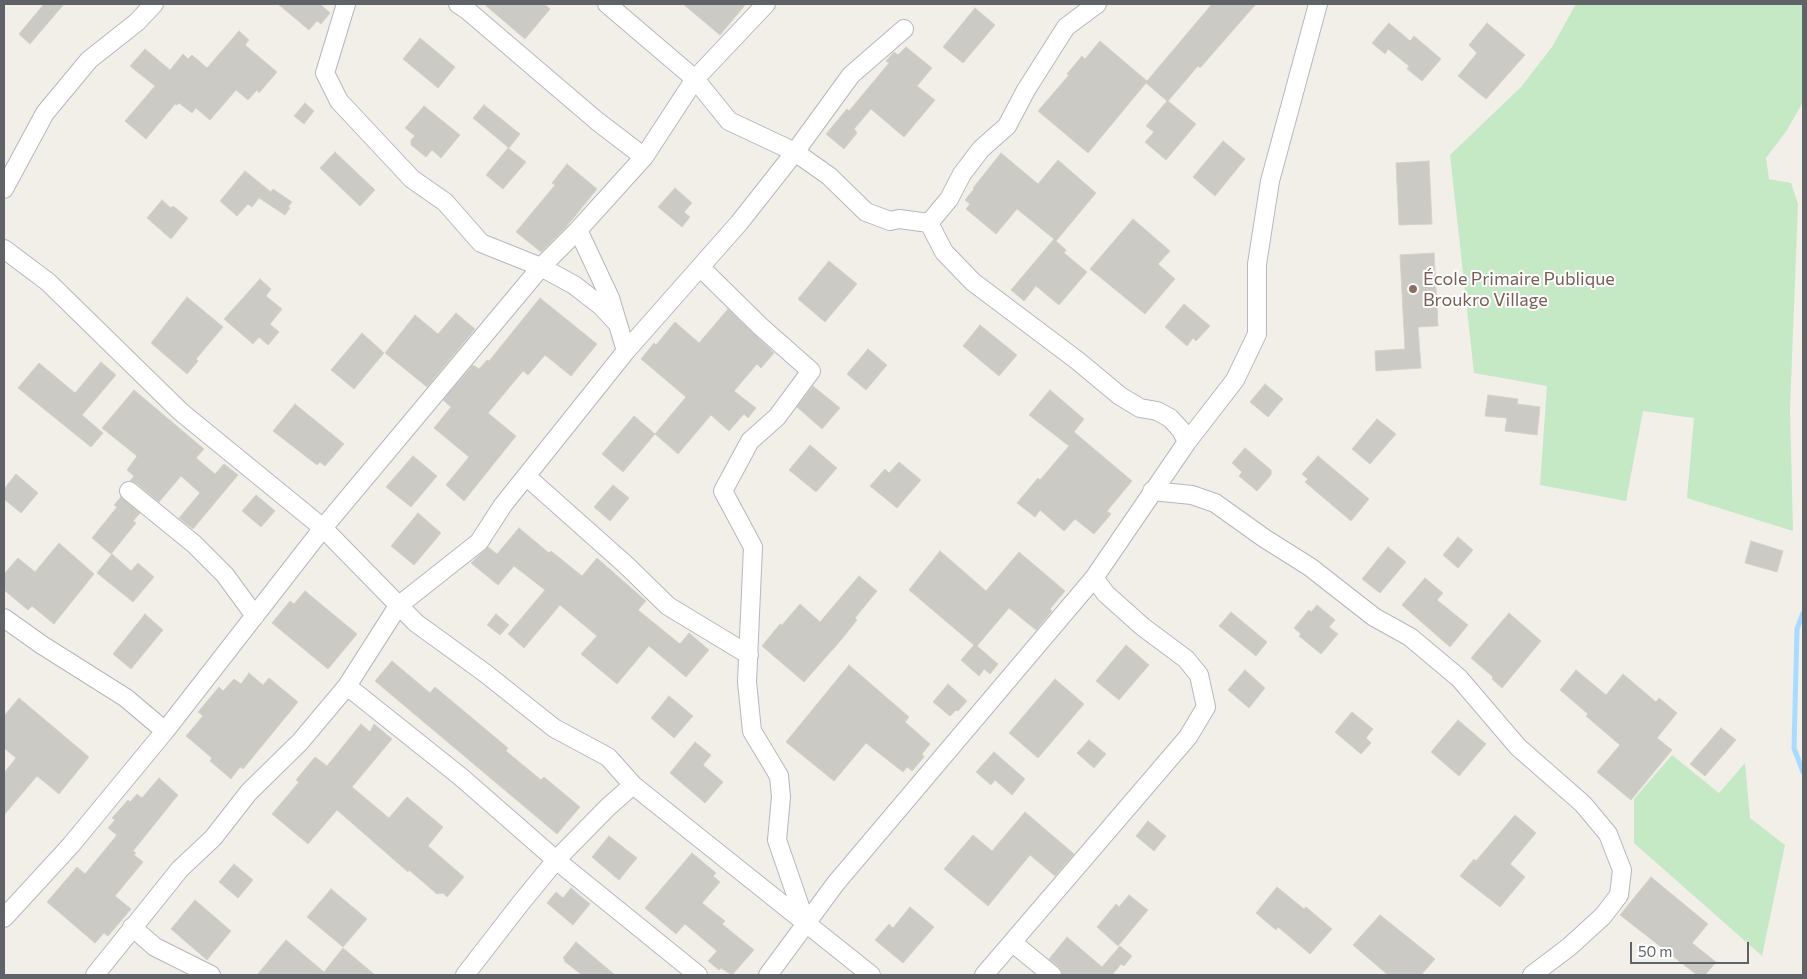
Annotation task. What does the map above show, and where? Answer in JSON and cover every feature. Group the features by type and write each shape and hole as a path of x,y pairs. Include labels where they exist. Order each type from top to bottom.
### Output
{"street":[{"path":"4,189 44,113 89,60 137,22 154,4"},
{"path":"346,4 325,73 339,101 412,179 445,202 481,243 541,267 574,285 600,305 618,323"},
{"path":"458,4 596,121 644,157"},
{"path":"607,4 695,80 729,121 795,152 829,176 866,212 890,221 899,219 929,224"},
{"path":"4,918 71,846 165,731 323,528 541,267 578,230 644,157 695,80 766,4"},
{"path":"929,224 949,199 962,174 981,149 1006,126 1026,90 1066,27 1097,4"},
{"path":"768,975 836,882 1094,578 1186,442 1235,380 1257,334 1257,264 1270,181 1318,4"},
{"path":"95,975 180,869 212,838 249,792 300,742 347,686 398,606 479,542 503,505 626,351 739,223 795,152 851,75 904,30"},
{"path":"929,224 944,252 973,282 1078,361 1120,396 1140,408 1157,411 1170,418 1181,430 1186,442"},
{"path":"578,230 610,298 626,351"},
{"path":"4,250 48,282 181,412 323,528 416,623 485,673 554,728 608,757 632,785 871,975"},
{"path":"700,267 760,326 810,371 777,417 750,441 723,491 753,547 747,682 752,731 779,776 781,797 777,840 806,924"},
{"path":"526,476 626,565 668,606 749,656"},
{"path":"129,491 194,544 225,575 255,616"},
{"path":"1152,491 1192,495 1215,503 1264,538 1310,567 1374,616 1410,637 1459,678 1518,747 1583,804 1608,834 1622,870 1619,895 1603,916 1532,975"},
{"path":"984,975 1188,737 1206,707 1199,675 1186,659 1143,627 1106,594 1094,578"},
{"path":"4,618 42,645 126,698 165,731"},
{"path":"347,686 461,777 556,860 698,975"},
{"path":"466,975 556,860 632,785"},
{"path":"132,927 155,947 211,975"},
{"path":"1013,942 1052,975"}],"green space":[{"path":"1576,4 1803,4 1803,102 1787,130 1766,158 1769,179 1791,183 1798,204 1790,409 1793,531 1687,498 1694,418 1643,411 1626,501 1540,485 1547,386 1474,373 1450,155 1521,87 1552,47"},
{"path":"1672,755 1719,793 1745,763 1750,818 1785,845 1762,956 1634,843 1634,799"}],"building":[{"path":"44,4 64,4 30,44 19,34"},
{"path":"278,4 320,4 330,13 321,24 317,21 309,30"},
{"path":"484,4 544,4 550,9 525,39"},
{"path":"683,4 746,4 720,35"},
{"path":"1212,4 1256,4 1200,68 1198,66 1168,101 1196,124 1166,160 1145,142 1154,132 1146,126 1167,101 1146,83 1088,153 1038,111 1069,75 1067,74 1082,56 1085,59 1100,41 1147,81"},
{"path":"975,8 995,25 963,63 943,47"},
{"path":"1389,23 1410,41 1414,36 1441,59 1422,81 1407,69 1409,66 1388,49 1385,54 1372,43"},
{"path":"1487,23 1525,55 1486,99 1458,76 1477,53 1469,45"},
{"path":"239,31 249,40 245,45 277,72 259,93 257,90 248,100 236,90 210,120 196,108 192,113 179,103 175,104 146,139 125,121 155,86 130,66 145,49 170,70 183,54 188,59 192,55 207,68"},
{"path":"420,38 455,67 438,88 403,59"},
{"path":"906,47 932,68 917,86 935,100 904,137 871,109 854,129 857,133 844,149 826,134 847,109 849,111 889,63 886,61 894,52 898,55"},
{"path":"305,103 314,111 304,124 294,116"},
{"path":"484,105 520,134 509,148 473,118"},
{"path":"424,106 460,135 441,158 432,150 426,157 411,145 411,140 415,136 405,128"},
{"path":"1223,141 1245,159 1215,196 1193,177"},
{"path":"508,148 526,162 503,189 486,175"},
{"path":"335,152 375,190 360,206 320,168"},
{"path":"1001,153 1038,184 1058,160 1096,193 1056,241 1066,250 1064,253 1087,272 1059,305 1036,286 1024,301 1011,290 1054,239 1017,209 996,234 966,209 970,204 965,200"},
{"path":"1429,161 1432,224 1399,225 1396,163"},
{"path":"567,164 597,189 566,227 541,252 516,232 555,185 552,183"},
{"path":"245,171 271,192 273,189 292,202 285,215 259,198 252,207 248,204 237,216 220,201"},
{"path":"675,188 692,203 684,212 690,217 682,227 658,207"},
{"path":"162,200 188,218 171,239 147,218"},
{"path":"1133,219 1170,251 1158,264 1175,279 1145,314 1090,269"},
{"path":"1434,253 1438,326 1418,327 1421,368 1376,371 1375,351 1405,349 1400,255"},
{"path":"829,261 857,284 825,322 798,299"},
{"path":"260,279 271,289 266,296 282,309 270,324 279,332 268,345 259,337 253,344 224,319"},
{"path":"187,297 223,327 196,359 198,361 187,374 151,343"},
{"path":"540,298 597,344 571,376 545,355 528,375 523,371 488,413 516,436 464,501 446,485 469,457 434,428 451,407 443,400 473,365 479,369 487,360 489,361"},
{"path":"1184,304 1210,326 1196,341 1193,338 1187,346 1165,327"},
{"path":"728,309 774,353 761,368 757,364 734,391 756,408 748,418 744,414 729,431 711,415 678,454 655,434 686,397 641,359 654,343 656,345 675,322 699,343"},
{"path":"456,313 475,329 427,387 385,353 415,315 438,334"},
{"path":"980,325 1017,355 999,376 963,346"},
{"path":"362,333 384,353 354,389 331,370"},
{"path":"868,349 887,365 866,390 847,374"},
{"path":"101,362 116,375 82,415 103,433 91,447 18,388 39,363 75,393"},
{"path":"1265,384 1283,399 1268,417 1250,402"},
{"path":"813,386 840,408 822,429 797,407"},
{"path":"134,390 204,449 196,458 215,474 224,464 238,475 193,529 179,518 200,493 181,476 159,502 136,483 130,481 134,476 127,470 137,456 102,428"},
{"path":"1050,390 1084,419 1074,432 1132,481 1107,511 1111,514 1094,534 1075,519 1064,531 1040,510 1035,517 1017,503 1069,446 1029,415"},
{"path":"1488,395 1518,399 1517,404 1540,407 1537,435 1505,431 1507,418 1485,416"},
{"path":"295,404 344,444 325,466 320,462 317,465 273,431"},
{"path":"634,416 655,434 623,472 602,454"},
{"path":"1377,419 1396,434 1370,464 1352,449"},
{"path":"810,445 837,468 816,492 789,470"},
{"path":"1245,448 1271,470 1271,475 1257,491 1239,476 1242,472 1232,463"},
{"path":"413,456 437,476 411,507 386,487"},
{"path":"1318,456 1369,499 1351,521 1305,482 1308,479 1302,474"},
{"path":"899,462 921,480 897,508 870,486 885,469 889,473"},
{"path":"16,474 38,493 21,513 4,499 4,489"},
{"path":"613,485 629,498 610,521 594,507"},
{"path":"256,495 275,511 261,527 242,511"},
{"path":"121,497 140,513 133,521 136,523 111,554 92,538 117,507 114,505"},
{"path":"418,513 441,533 414,565 391,546"},
{"path":"519,528 549,553 551,551 582,576 597,558 646,601 638,610 680,644 689,633 709,650 686,677 649,646 617,684 581,654 597,636 560,605 524,648 508,634 545,590 514,566 498,585 471,563 488,547 497,554"},
{"path":"1458,537 1473,550 1458,568 1443,555"},
{"path":"1751,541 1783,551 1777,572 1745,563"},
{"path":"59,543 94,574 54,624 32,606 28,610 4,590 4,574 18,558 35,572"},
{"path":"1388,547 1406,562 1380,593 1362,579"},
{"path":"940,551 986,591 1019,552 1065,591 1050,609 1052,611 1036,630 1009,608 977,646 998,664 990,674 984,669 979,676 961,660 974,645 909,590"},
{"path":"112,554 131,571 138,563 154,577 133,602 97,573"},
{"path":"859,576 877,591 855,618 857,620 841,640 804,682 762,646 800,604 820,622"},
{"path":"1425,578 1443,593 1437,600 1468,625 1450,647 1402,605"},
{"path":"305,591 357,634 328,669 272,623 290,601 294,604"},
{"path":"1317,605 1335,620 1329,627 1338,634 1321,654 1299,636 1301,634 1294,628 1309,610 1311,612"},
{"path":"1231,612 1267,642 1256,656 1219,626"},
{"path":"1509,613 1541,641 1502,688 1492,679 1493,677 1471,658"},
{"path":"145,614 163,630 131,669 113,654"},
{"path":"496,614 509,625 500,635 487,625"},
{"path":"1126,645 1149,665 1119,700 1096,681"},
{"path":"392,661 430,693 435,687 508,748 506,751 541,780 544,777 580,807 557,834 375,681"},
{"path":"849,665 909,717 905,722 930,744 922,754 924,757 912,771 907,767 903,772 866,743 834,781 786,742"},
{"path":"1245,670 1265,688 1249,708 1228,690"},
{"path":"1576,670 1606,695 1623,674 1656,702 1659,698 1677,713 1657,738 1672,750 1631,800 1597,772 1620,745 1586,716 1588,714 1560,690"},
{"path":"249,673 263,685 269,678 298,702 243,769 240,767 231,779 210,761 212,758 186,736 203,716 198,712 219,687 223,691 234,679 241,684"},
{"path":"1055,679 1084,704 1038,758 1009,733"},
{"path":"948,684 967,701 958,711 956,710 950,716 933,702"},
{"path":"669,696 693,716 674,738 651,718"},
{"path":"19,698 89,757 59,794 37,776 4,815 4,773 16,758 4,748 4,716"},
{"path":"1352,712 1373,729 1366,738 1371,743 1361,754 1335,732"},
{"path":"1458,720 1486,744 1459,776 1431,752"},
{"path":"361,724 370,732 374,724 392,739 352,787 389,818 407,797 443,827 428,846 464,877 447,897 443,893 437,894 409,870 408,872 337,810 308,844 272,814 299,782 296,780 315,757 327,766"},
{"path":"1721,728 1736,740 1705,776 1690,764"},
{"path":"1089,740 1106,754 1094,768 1077,753"},
{"path":"695,742 711,755 703,765 723,782 705,803 670,773"},
{"path":"994,752 1025,779 1012,795 995,780 991,785 976,772"},
{"path":"159,778 178,795 133,851 136,853 134,855 143,862 115,896 131,909 108,936 104,933 95,943 47,902 77,867 85,874 117,835 108,828 115,820 112,818 128,800 130,802 137,794 142,798"},
{"path":"1025,812 1074,854 1055,876 1030,855 988,906 944,869 973,835 992,851"},
{"path":"1515,815 1536,833 1510,864 1525,877 1500,907 1460,876 1474,859 1476,861"},
{"path":"1148,821 1166,836 1154,851 1136,836"},
{"path":"609,836 637,858 619,880 592,857"},
{"path":"692,853 716,873 713,876 720,882 702,903 725,921 722,924 754,950 732,975 721,968 719,970 708,961 717,951 685,924 676,934 645,908"},
{"path":"234,864 253,880 238,898 219,882"},
{"path":"1651,877 1708,924 1692,943 1716,962 1705,975 1697,975 1620,915"},
{"path":"1277,887 1304,909 1306,907 1332,929 1310,954 1278,927 1276,930 1256,913"},
{"path":"571,888 590,904 573,925 547,903 556,892 563,898"},
{"path":"331,889 367,919 343,947 307,917"},
{"path":"1129,895 1148,910 1118,946 1097,927 1116,904 1119,907"},
{"path":"195,900 231,931 207,960 171,929"},
{"path":"910,907 934,927 903,963 875,940 889,924 893,928"},
{"path":"1380,915 1435,959 1421,975 1388,975 1353,945"},
{"path":"1067,937 1102,967 1120,946 1132,956 1124,966 1121,964 1112,975 1062,975 1059,967 1049,959"},
{"path":"286,940 324,972 343,948 375,975 257,975"},
{"path":"576,942 615,975 582,975 564,961 563,958"}],"waterway":[{"path":"1803,613 1797,629 1794,748 1803,772"}],"place":[{"name":"École Primaire Publique Broukro Village","path":"1413,289"}]}
